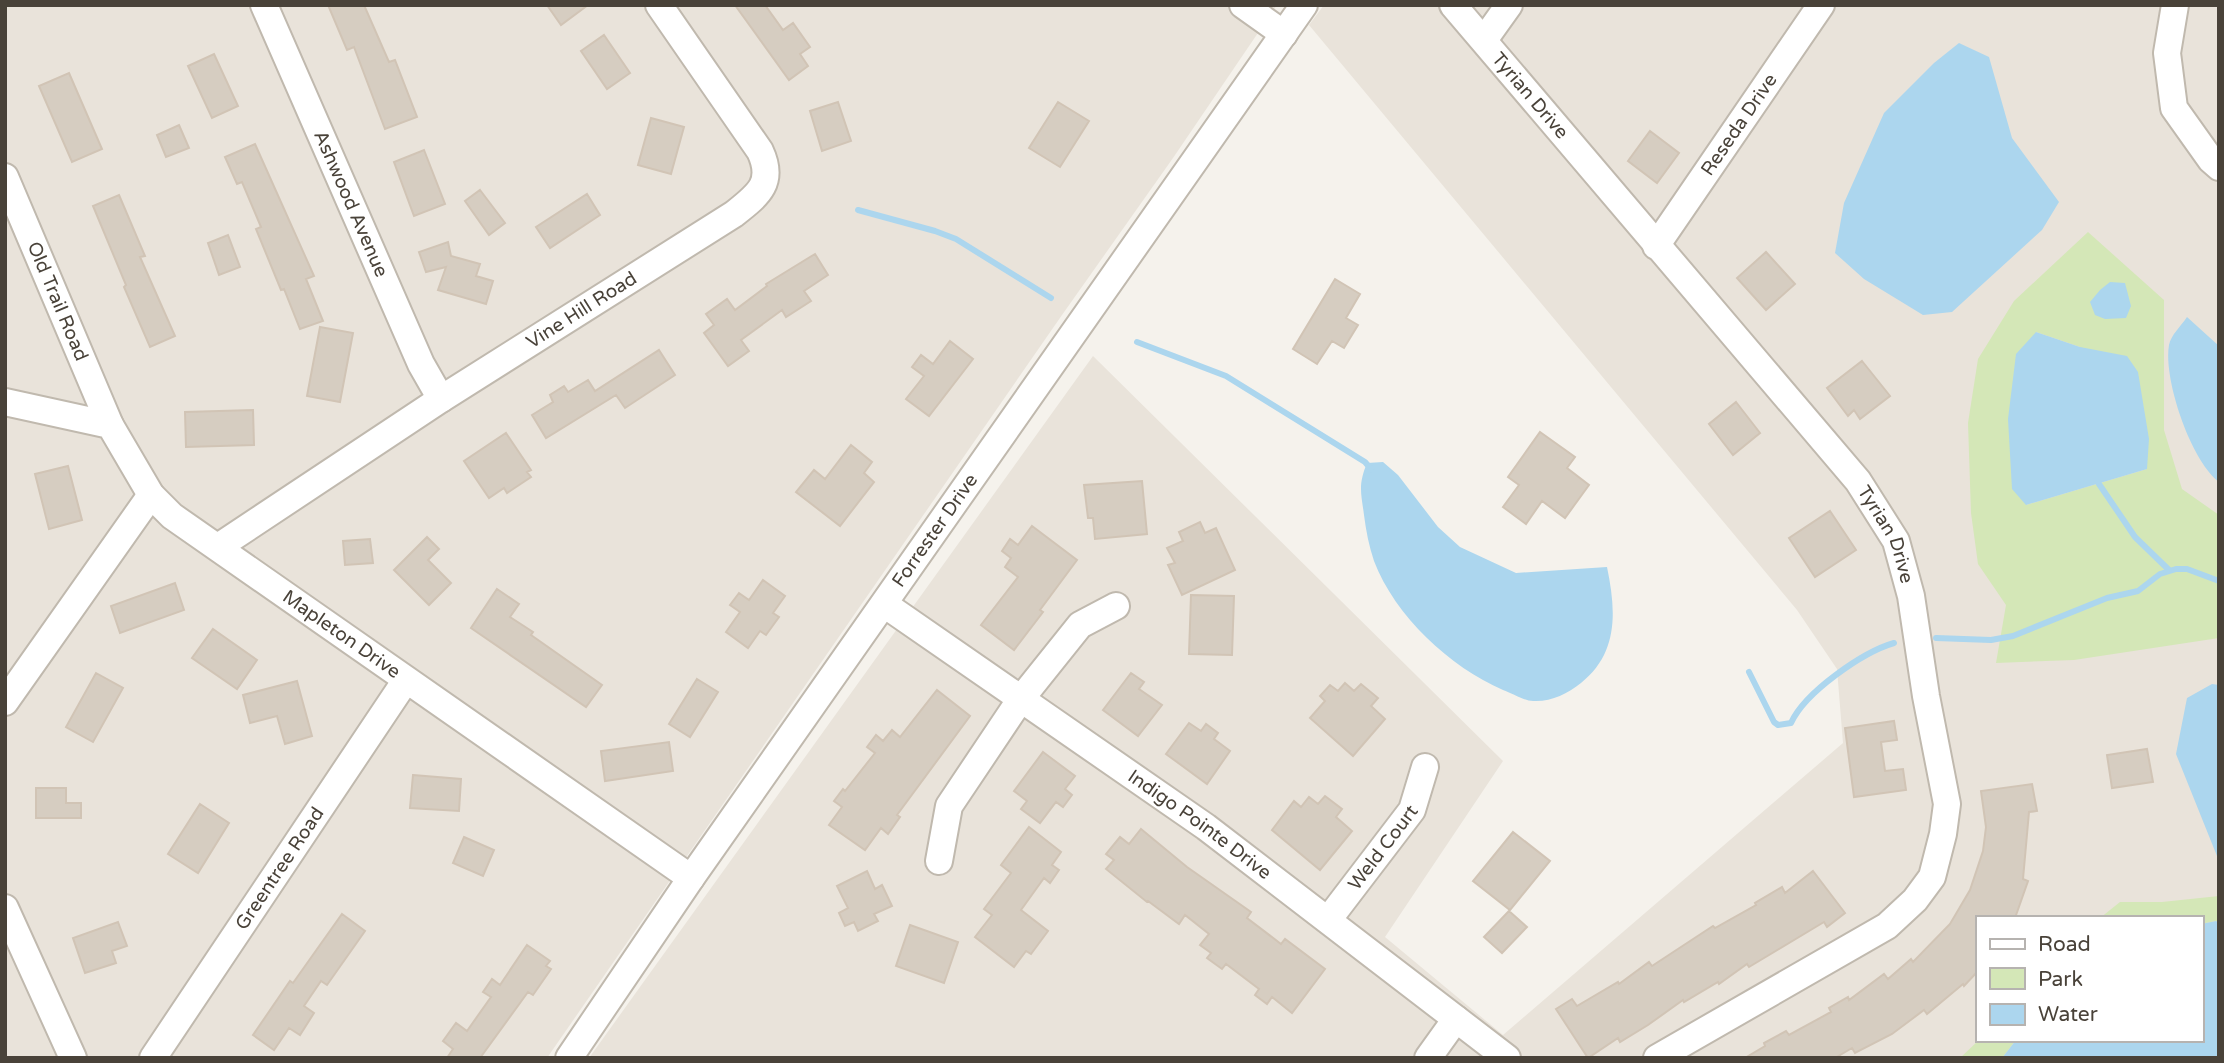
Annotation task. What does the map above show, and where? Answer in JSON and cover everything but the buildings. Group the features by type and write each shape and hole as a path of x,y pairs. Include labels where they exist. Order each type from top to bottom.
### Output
{"street":[{"name":"Ashwood Avenue","path":"264,5 421,364 441,399"},
{"name":"Vine Hill Road","path":"218,547 441,399 734,214 762,188 767,172 760,151 659,5"},
{"path":"1243,5 1284,33"},
{"name":"Forrester Drive","path":"569,1058 691,878 1304,5"},
{"name":"Tyrian Drive","path":"1453,5 1858,481 1896,541 1911,596 1926,696 1947,804 1943,834 1932,877 1915,900 1887,926 1657,1058"},
{"path":"1484,40 1509,5"},
{"name":"Reseda Drive","path":"1656,246 1821,5"},
{"path":"2175,5 2166,53 2174,108 2219,167"},
{"name":"Old Trail Road","path":"5,177 110,425"},
{"path":"5,402 110,425"},
{"name":"Mapleton Drive","path":"110,425 151,495 172,516 691,878"},
{"path":"5,702 151,495"},
{"name":"Indigo Pointe Drive","path":"884,604 1206,827 1507,1058"},
{"path":"939,862 949,806 1020,700 1080,625 1116,606"},
{"name":"Greentree Road","path":"152,1058 406,680"},
{"name":"Weld Court","path":"1328,920 1412,810 1425,766"},
{"path":"5,908 73,1058"},
{"path":"1428,1058 1457,1019"}],"shaded area":[{"path":"5,5 1277,5 547,1058 5,1058"},
{"path":"1324,5 2219,5 2219,1058 589,1058 1093,356 1503,761 1385,937 1503,1035 1843,743 1837,669 1797,610 1309,25"}],"green space":[{"path":"2088,232 2164,300 2164,430 2182,489 2219,515 2219,638 2074,660 1996,663 2006,605 1978,564 1971,513 1968,423 1978,359 2014,301","holes":["2036,332 2080,347 2147,469 2026,505"]},
{"path":"2219,896 2219,923 2216,921 2203,924 2203,916 2102,916 2120,902 2162,902"},
{"path":"1977,1042 2014,1042 2002,1058 1960,1058"}],"water":[{"path":"1959,43 1989,57 2012,138 2059,202 2042,230 1952,312 1923,315 1864,279 1835,253 1844,203 1884,113 1934,63"},
{"path":"2110,282 2125,283 2131,306 2126,318 2105,319 2095,315 2090,302"},
{"path":"2187,317 2219,346 2219,482 2199,457 2189,438 2170,378 2170,341"},
{"path":"2036,332 2080,347 2127,356 2138,372 2149,439 2147,469 2026,505 2012,489 2008,419 2016,354"},
{"path":"1383,462 1398,475 1438,527 1460,547 1516,573 1607,567 1612,599 1612,630 1602,658 1581,683 1552,699 1533,701 1522,698 1463,668 1426,638 1383,581 1369,544 1361,494 1362,477 1367,463"},
{"path":"2212,684 2219,685 2219,861 2176,754 2187,698"},
{"path":"2216,921 2219,923 2219,1058 2002,1058 2014,1042 2203,1042 2203,924"}],"waterway":[{"path":"858,210 956,239 1051,298"},
{"path":"1137,342 1226,376 1365,462 1371,469"},
{"path":"2099,484 2135,537 2169,570"},
{"path":"1936,638 1991,640 2013,636 2107,598 2138,591 2160,574 2176,569 2187,569 2219,581"},
{"path":"1749,672 1774,722 1778,725 1791,723 1809,699 1836,675 1867,655 1894,643"}]}
